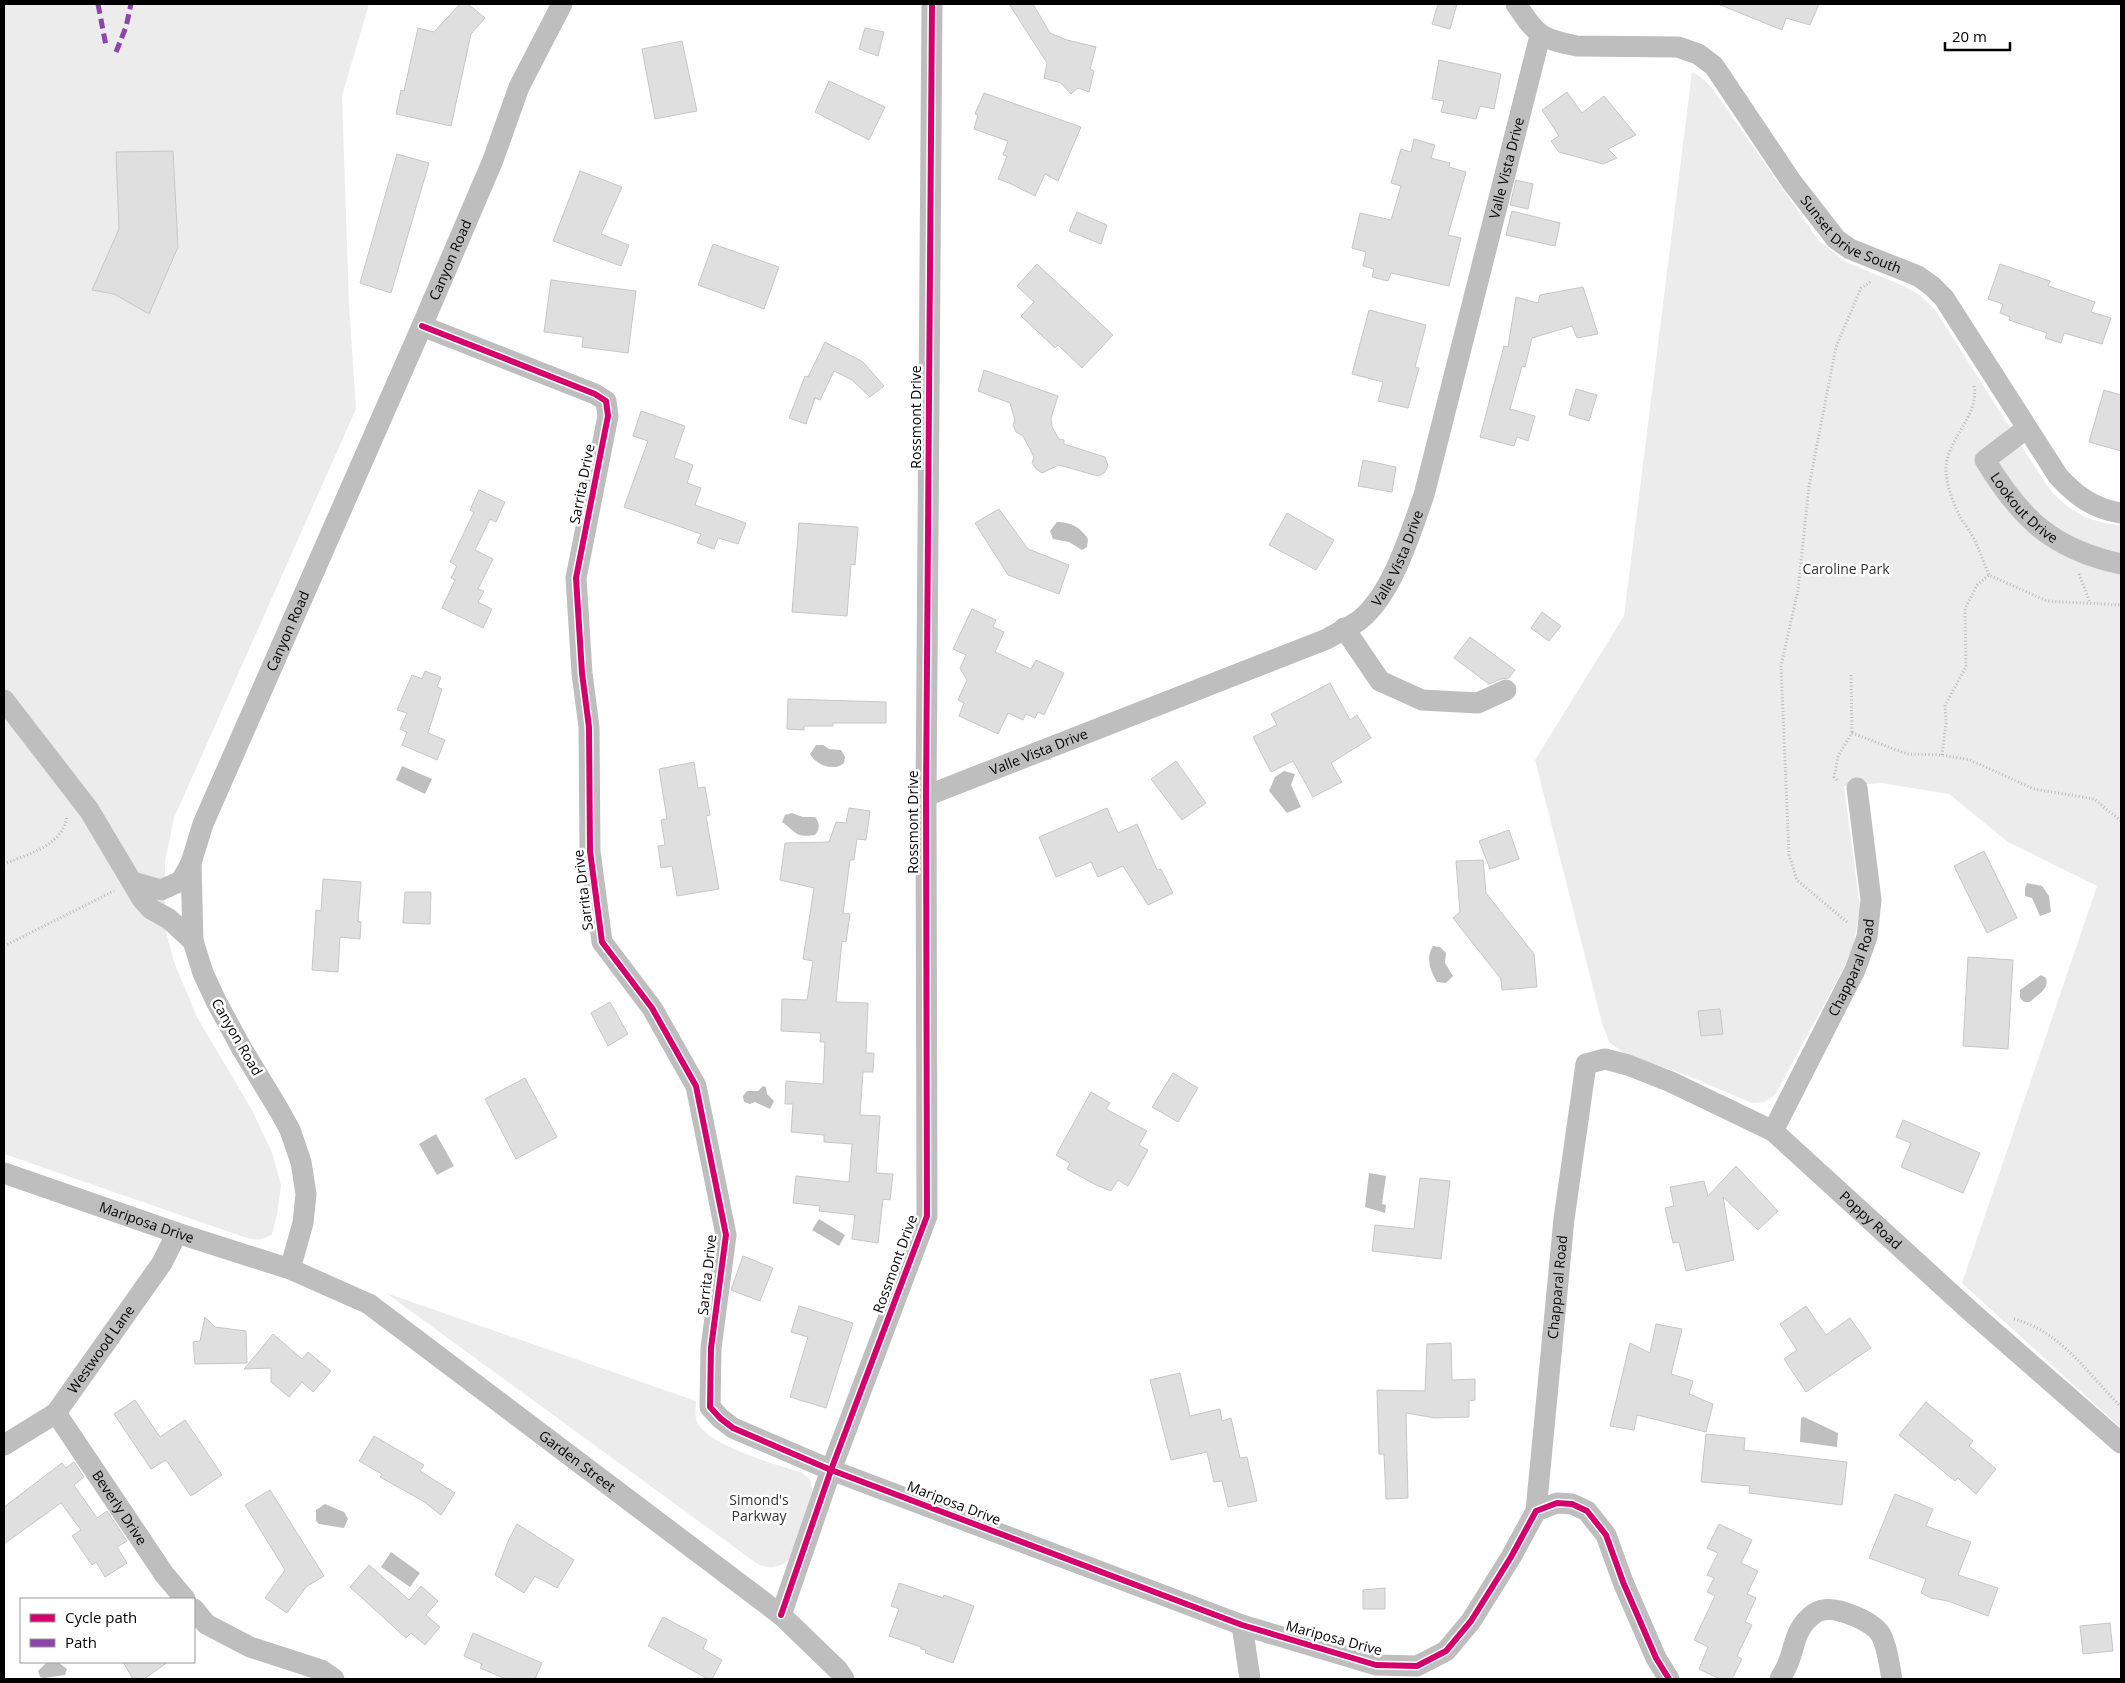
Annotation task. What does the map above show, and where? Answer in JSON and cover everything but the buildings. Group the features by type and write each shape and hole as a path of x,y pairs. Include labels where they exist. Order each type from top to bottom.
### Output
{"street":[{"name":"Canyon Road","path":"290,1269 304,1213 306,1194 301,1162 290,1130 242,1049 203,973 193,941 192,863 203,824 422,326 493,160 519,87 562,4"},
{"name":"Rossmont Drive","path":"781,1615 831,1470 927,1216 926,796 932,4"},
{"path":"1516,4 1540,36"},
{"name":"Valle Vista Drive","path":"926,796 1327,639 1361,619 1376,601 1389,581 1410,533 1424,494 1540,36"},
{"name":"Sunset Drive South","path":"1540,36 1577,46 1678,47 1698,54 1714,66 1791,181 1836,238 1850,249 1918,276 1932,286 1944,298 2051,466 2071,490 2094,506 2121,513"},
{"name":"Sarrita Drive","path":"422,326 595,394 606,401 608,416 576,578 582,673 589,727 590,851 602,942 652,1008 696,1086 726,1235 711,1348 710,1407 733,1428 831,1470"},
{"name":"Lookout Drive","path":"2027,428 1985,460 2004,492 2025,516 2048,535 2070,548 2099,559 2121,564"},
{"path":"1344,628 1380,681 1422,700 1478,703 1506,690"},
{"path":"4,700 89,810 142,900 193,941"},
{"name":"Chapparal Road","path":"1772,1131 1855,970 1867,937 1871,900 1856,788"},
{"path":"133,882 161,890 181,881 192,863"},
{"name":"Poppy Road","path":"1586,1064 1605,1059 1628,1065 1670,1082 1772,1131 2121,1443"},
{"name":"Chapparal Road","path":"1536,1511 1564,1219 1586,1064"},
{"name":"Mariposa Drive","path":"4,1173 177,1233 290,1269"},
{"name":"Westwood Lane","path":"4,1445 56,1413 162,1263 177,1233"},
{"name":"Garden Street","path":"290,1269 369,1304 781,1615 838,1670 844,1679"},
{"name":"Beverly Drive","path":"56,1413 164,1574 184,1598"},
{"name":"Mariposa Drive","path":"831,1470 1242,1625 1376,1665 1417,1666 1446,1651 1471,1621 1511,1557 1536,1511"},
{"path":"1536,1511 1547,1505 1557,1503 1572,1504 1587,1511 1598,1523 1606,1535 1623,1582 1656,1658 1669,1679"},
{"path":"195,1610 206,1624 250,1647 320,1670 334,1679"},
{"path":"1780,1679 1790,1659 1795,1638 1802,1626 1811,1616 1821,1610 1831,1610 1857,1617 1880,1633 1888,1653 1892,1679"},
{"path":"1242,1625 1250,1679"}],"path":[{"path":"1867,937 1797,880 1789,855 1781,666 1798,590 1809,486 1836,347 1861,288 1872,281 1877,282"},
{"path":"1973,380 1976,394 1973,407 1950,452 1946,468 1955,504 1961,518 1974,538 1989,575 2047,601 2121,605"},
{"path":"2078,572 2090,604"},
{"path":"1942,755 1946,723 1945,705 1966,667 1965,609 1977,585 1989,575"},
{"path":"1852,675 1852,734 1838,756 1834,776 1844,788 1856,788"},
{"path":"1852,734 1907,754 1942,755 1970,760 2034,789 2094,799 2121,821"},
{"path":"4,864 53,842 66,824 68,811"},
{"path":"4,946 133,882"},
{"path":"1989,1327 1998,1320 2008,1317 2030,1323 2057,1339 2080,1360 2121,1407"}],"green space":[{"path":"4,4 369,4 342,96 349,305 356,409 174,818 165,861 165,928 174,962 197,1017 253,1112 273,1155 281,1185 272,1234 260,1239 241,1236 4,1154"},
{"name":"Caroline Park","path":"1692,72 1702,78 1712,88 1819,241 1846,262 1904,286 1921,296 1936,311 2042,478 2057,497 2076,512 2086,517 2108,524 2121,525 2121,1428 1962,1283 2097,886 2008,842 1949,794 1882,783 1844,786 1860,907 1854,944 1843,969 1775,1095 1764,1102 1752,1103 1686,1075 1627,1055 1609,1042 1602,1023 1535,760 1624,616"},
{"name":"Simond's Parkway","path":"386,1293 696,1401 698,1424 716,1440 745,1454 801,1472 810,1479 813,1493 791,1558 775,1567 766,1567 756,1563"}],"shaded area":[{"path":"1057,522 1071,524 1082,531 1088,539 1087,547 1082,550 1069,542 1053,539 1050,531"},
{"path":"816,745 841,750 845,757 844,763 840,766 830,767 816,761 810,754"},
{"path":"402,766 432,779 425,794 396,780"},
{"path":"1284,771 1295,774 1291,785 1301,807 1287,813 1269,791 1275,777"},
{"path":"792,813 803,817 815,817 819,826 815,835 799,835 782,822 785,815"},
{"path":"2027,883 2042,886 2049,896 2051,912 2040,916 2032,898 2025,896"},
{"path":"1433,946 1440,947 1446,953 1445,963 1453,976 1446,983 1437,982 1431,969 1429,955"},
{"path":"2041,975 2046,978 2045,989 2030,1002 2024,1002 2020,998 2020,990"},
{"path":"763,1086 766,1087 767,1094 774,1101 770,1109 755,1102 750,1104 744,1102 743,1096 747,1091 758,1091"},
{"path":"436,1134 454,1166 437,1175 419,1144"},
{"path":"1369,1173 1386,1176 1382,1204 1386,1205 1385,1213 1365,1207"},
{"path":"819,1219 845,1235 839,1246 812,1230"},
{"path":"1804,1417 1838,1433 1837,1447 1800,1442 1801,1418"},
{"path":"325,1504 344,1512 348,1519 344,1528 319,1524 316,1521 316,1510"},
{"path":"391,1552 420,1573 410,1587 381,1567"},
{"path":"46,1663 59,1663 67,1669 65,1675 44,1678 40,1677 38,1671"}],"marked path":[{"path":"98,4 106,46"},
{"path":"116,52 126,27 131,4"}],"cycle path":[{"path":"781,1615 831,1470 927,1216 926,796 932,4"},
{"path":"422,326 595,394 606,401 608,416 576,578 582,673 589,727 590,851 602,942 652,1008 696,1086 726,1235 711,1348 710,1407 720,1418 733,1428 831,1470 1242,1625 1376,1665 1417,1666 1446,1651 1471,1621 1511,1557 1536,1511 1557,1503 1572,1504 1587,1511 1606,1535 1623,1582 1656,1658 1669,1679"}]}
